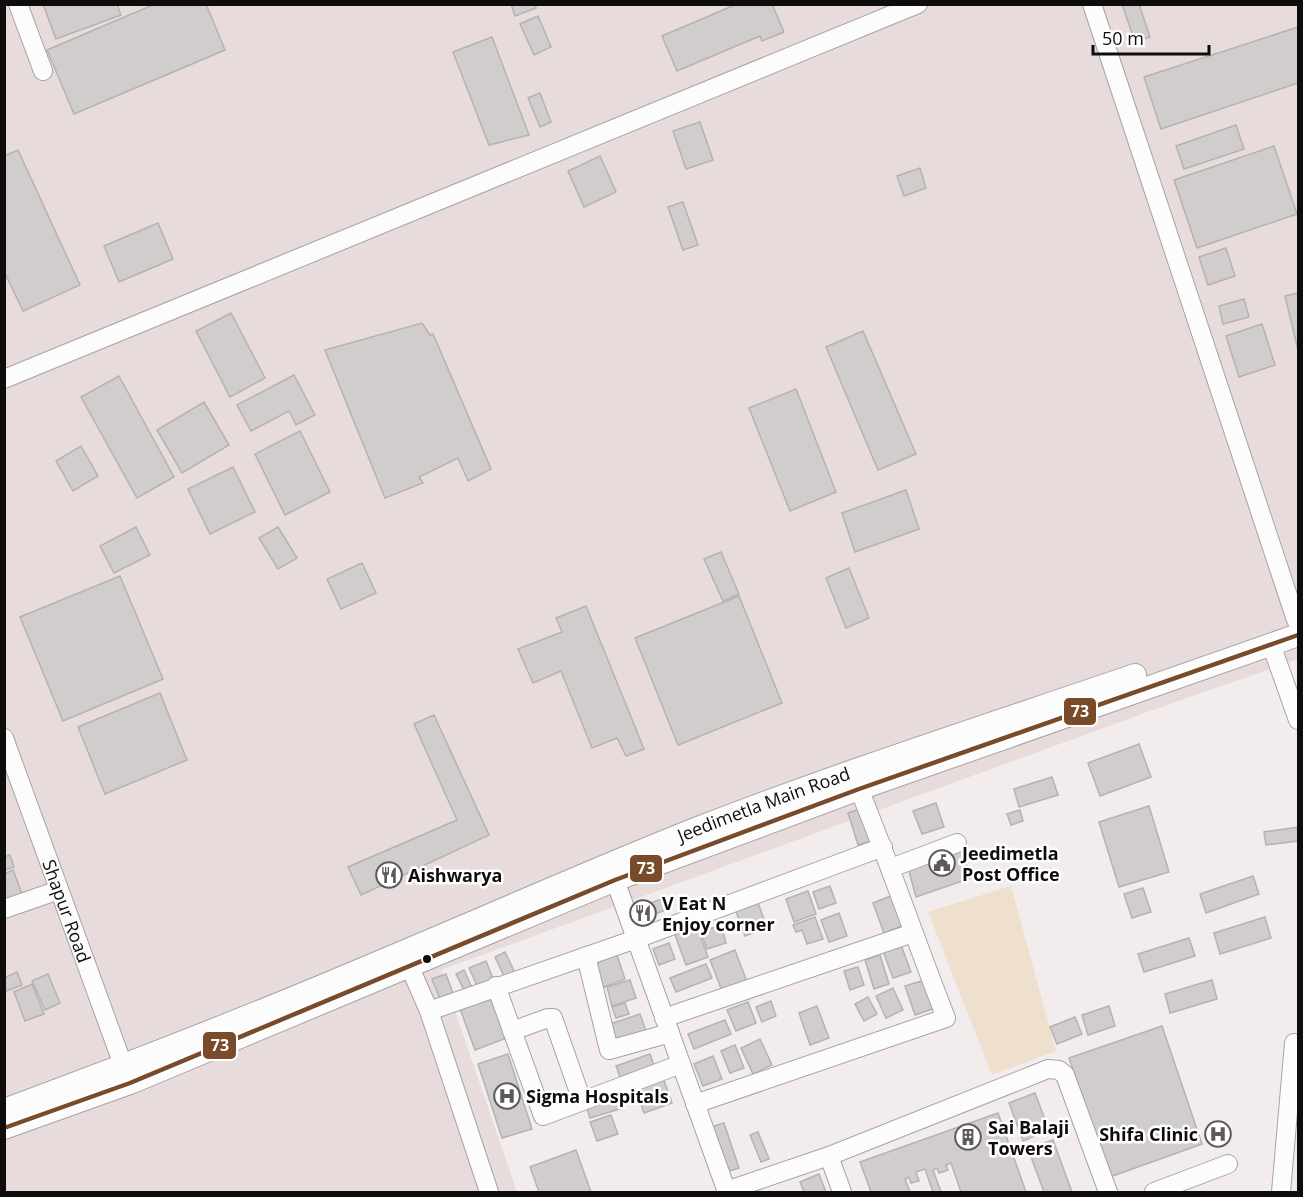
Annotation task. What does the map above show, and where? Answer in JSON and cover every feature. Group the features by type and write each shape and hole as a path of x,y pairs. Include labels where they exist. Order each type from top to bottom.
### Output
{"main road":[{"name":"Jeedimetla Main Road","path":"4,1128 406,959 859,789 1271,644 1298,625"},
{"name":"Jeedimetla Main Road","path":"406,959 551,887 701,827 883,762 1298,625"},
{"name":"Jeedimetla Main Road","path":"4,1110 127,1075"}],"street":[{"path":"18,4 43,71"},
{"path":"4,379 918,4"},
{"path":"1092,4 1298,625"},
{"path":"1271,644 1299,720"},
{"name":"Shapur Road","path":"4,738 12,781 59,890 127,1075"},
{"path":"695,1104 946,1018 891,868 859,789"},
{"path":"891,868 957,843"},
{"path":"429,1011 636,939 883,847"},
{"path":"615,880 726,1192 829,1156 1048,1069 1059,1070 1065,1075 1108,1192"},
{"path":"4,909 59,890"},
{"path":"586,956 609,1050 667,1025 913,933"},
{"path":"406,959 429,1011 489,1192"},
{"path":"496,986 543,1116 681,1064"},
{"path":"512,1031 553,1018 582,1101"},
{"path":"1281,1192 1293,1043"},
{"path":"829,1156 842,1192"},
{"path":"1154,1192 1228,1164"}],"shaded area":[{"path":"5,5 1298,5 1298,659 441,970 517,1192 5,1192"},
{"path":"1011,886 1056,1051 992,1075 928,912"}],"building":[{"path":"43,4 117,4 121,15 56,39"},
{"path":"155,4 206,4 225,50 74,114 47,50"},
{"path":"511,4 535,4 536,8 515,16"},
{"path":"737,4 772,4 784,32 762,41 760,36 677,71 662,36"},
{"path":"1122,4 1139,4 1150,37 1135,42"},
{"path":"538,16 551,47 534,55 520,24"},
{"path":"1298,27 1298,83 1161,129 1144,77"},
{"path":"492,37 529,135 489,145 453,52"},
{"path":"540,93 551,122 540,127 528,98"},
{"path":"700,122 713,160 686,169 673,131"},
{"path":"1236,125 1244,149 1184,169 1176,146"},
{"path":"1274,146 1297,214 1197,248 1174,180"},
{"path":"18,150 80,285 23,311 4,271 4,156"},
{"path":"600,156 616,192 584,207 568,171"},
{"path":"920,168 926,188 904,196 897,176"},
{"path":"683,202 698,245 683,250 668,207"},
{"path":"158,223 173,259 119,282 104,246"},
{"path":"1226,248 1235,276 1208,285 1199,257"},
{"path":"1298,293 1298,350 1285,296"},
{"path":"1244,299 1249,317 1223,324 1219,306"},
{"path":"231,313 265,378 230,397 196,331"},
{"path":"422,323 430,335 433,334 491,469 468,481 458,458 419,477 423,483 385,498 325,350"},
{"path":"1262,324 1275,365 1239,377 1226,336"},
{"path":"863,331 916,454 878,470 826,347"},
{"path":"294,375 315,415 296,425 289,411 251,431 237,405"},
{"path":"119,376 174,477 137,498 81,397"},
{"path":"796,389 836,492 790,511 749,408"},
{"path":"204,402 229,445 182,473 157,430"},
{"path":"300,431 330,492 285,515 255,454"},
{"path":"81,446 98,476 73,491 56,461"},
{"path":"233,467 255,512 210,534 188,489"},
{"path":"906,490 919,529 855,552 842,513"},
{"path":"136,527 150,555 114,573 100,546"},
{"path":"278,527 297,558 278,569 259,538"},
{"path":"721,552 739,594 723,601 704,559"},
{"path":"362,563 376,593 341,609 327,579"},
{"path":"849,568 869,618 846,628 826,578"},
{"path":"120,576 163,679 63,721 20,617"},
{"path":"739,596 782,703 678,745 635,638"},
{"path":"586,606 644,749 626,756 617,738 592,748 561,671 533,683 518,649 562,632 556,618"},
{"path":"160,693 187,760 105,794 78,727"},
{"path":"434,715 489,835 361,895 348,867 457,820 414,724"},
{"path":"1139,744 1151,777 1100,796 1088,763"},
{"path":"1052,777 1058,795 1019,807 1014,789"},
{"path":"936,803 944,827 922,834 913,811"},
{"path":"1149,806 1169,872 1119,887 1099,822"},
{"path":"864,808 874,840 858,845 848,813"},
{"path":"1020,810 1023,821 1011,825 1007,814"},
{"path":"1298,827 1298,841 1266,845 1264,832"},
{"path":"960,846 971,878 916,897 907,864"},
{"path":"10,855 14,867 4,870 4,857"},
{"path":"13,870 24,899 4,907 4,874"},
{"path":"1253,876 1259,894 1206,913 1200,894"},
{"path":"830,886 836,903 819,909 813,892"},
{"path":"1143,888 1151,912 1132,918 1124,894"},
{"path":"808,891 816,914 794,922 786,899"},
{"path":"893,895 904,925 884,933 873,903"},
{"path":"664,898 668,909 655,914 651,903"},
{"path":"757,900 767,928 745,936 735,909"},
{"path":"645,905 650,917 637,922 632,910"},
{"path":"839,913 847,936 829,942 821,920"},
{"path":"815,917 823,939 807,944 802,930 796,932 793,925"},
{"path":"1265,917 1271,938 1220,954 1214,933"},
{"path":"696,924 708,957 686,965 674,932"},
{"path":"721,925 726,943 707,949 701,932"},
{"path":"1189,938 1195,956 1144,972 1138,954"},
{"path":"669,943 675,959 659,965 653,949"},
{"path":"901,945 911,972 893,978 883,951"},
{"path":"735,950 747,982 722,991 710,960"},
{"path":"505,952 515,973 505,978 495,957"},
{"path":"617,955 625,979 599,989 590,965"},
{"path":"880,955 889,984 874,989 865,960"},
{"path":"486,961 494,981 478,988 469,968"},
{"path":"706,964 712,978 676,992 670,978"},
{"path":"858,967 864,985 850,990 844,971"},
{"path":"464,970 473,990 466,994 456,974"},
{"path":"17,972 22,985 4,992 4,978"},
{"path":"48,974 60,1003 45,1010 32,981"},
{"path":"446,974 454,996 441,1001 432,979"},
{"path":"630,980 636,998 612,1006 607,987"},
{"path":"925,980 935,1008 915,1015 905,986"},
{"path":"1212,980 1217,999 1170,1013 1165,994"},
{"path":"32,984 44,1014 25,1021 14,992"},
{"path":"893,988 903,1010 886,1018 876,996"},
{"path":"493,993 509,1037 475,1050 459,1006"},
{"path":"868,997 877,1014 864,1021 855,1004"},
{"path":"771,1001 776,1016 762,1022 756,1007"},
{"path":"748,1002 756,1023 736,1031 727,1010"},
{"path":"625,1003 629,1014 616,1018 612,1007"},
{"path":"817,1006 829,1038 810,1045 799,1013"},
{"path":"1109,1006 1115,1026 1088,1035 1082,1015"},
{"path":"640,1014 647,1034 611,1046 604,1026"},
{"path":"1075,1017 1082,1034 1057,1044 1050,1027"},
{"path":"725,1020 731,1034 694,1049 688,1034"},
{"path":"1162,1026 1202,1144 1110,1177 1069,1058"},
{"path":"760,1039 772,1065 753,1074 741,1048"},
{"path":"735,1045 744,1068 730,1073 721,1051"},
{"path":"508,1054 532,1129 502,1138 478,1064"},
{"path":"650,1054 654,1065 620,1077 616,1066"},
{"path":"713,1056 722,1079 703,1086 694,1064"},
{"path":"662,1075 672,1103 644,1113 634,1084"},
{"path":"1035,1093 1049,1130 1023,1141 1009,1103"},
{"path":"619,1094 623,1108 590,1118 586,1105"},
{"name":"Sai Balaji Towers","path":"998,1113 1026,1192 961,1192 951,1163 946,1165 948,1170 939,1173 937,1168 933,1170 941,1192 933,1192 925,1169 916,1172 919,1181 911,1183 909,1177 905,1179 910,1192 871,1192 860,1162"},
{"path":"611,1115 618,1134 597,1141 590,1122"},
{"path":"724,1123 739,1168 723,1173 708,1128"},
{"path":"758,1132 769,1159 761,1162 750,1135"},
{"path":"1053,1140 1072,1192 1044,1192 1028,1149"},
{"path":"576,1150 591,1192 539,1192 530,1167"},
{"path":"819,1174 826,1192 804,1192 800,1182"}],"transit line":[{"name":"73","path":"4,1128 130,1083 615,880 859,789 1298,635"}],"place":[{"name":"Jeedimetla Post Office","path":"942,863"},
{"name":"Aishwarya","path":"389,875"},
{"name":"V Eat N Enjoy corner","path":"643,913"},
{"name":"Sigma Hospitals","path":"507,1096"},
{"name":"Shifa Clinic","path":"1218,1134"},
{"name":"Sai Balaji Towers","path":"968,1137"}]}
